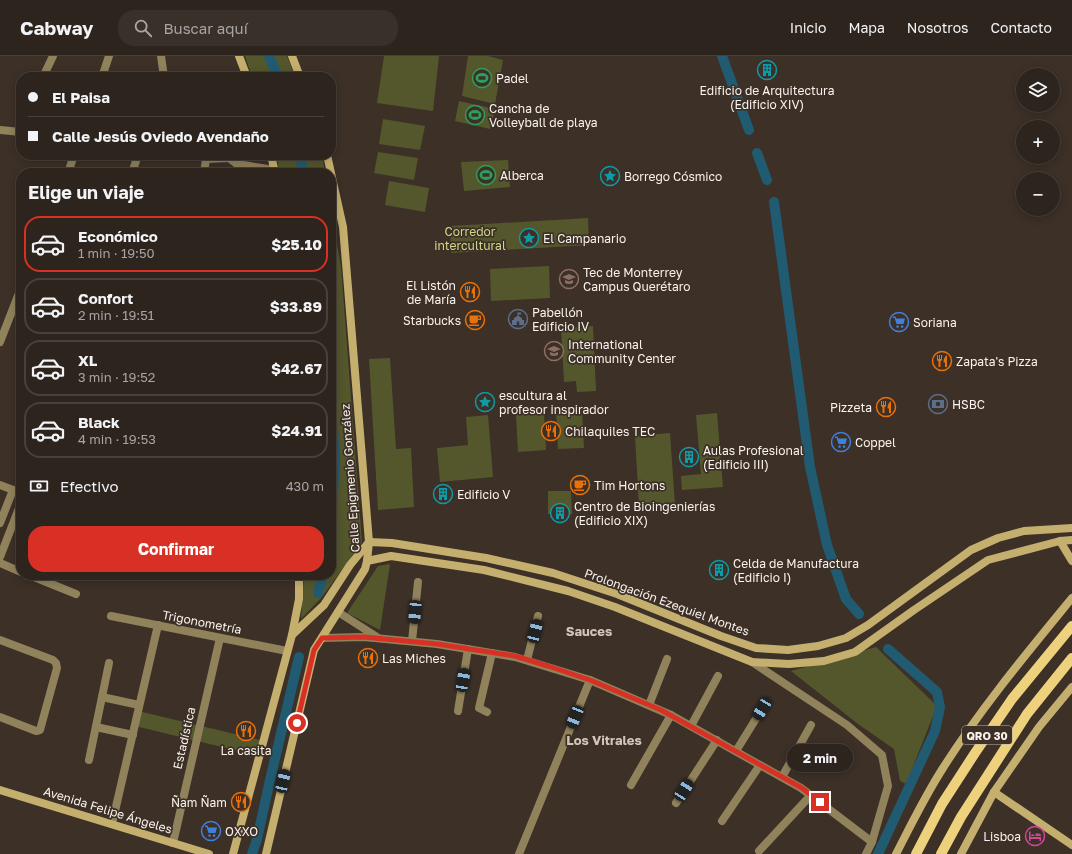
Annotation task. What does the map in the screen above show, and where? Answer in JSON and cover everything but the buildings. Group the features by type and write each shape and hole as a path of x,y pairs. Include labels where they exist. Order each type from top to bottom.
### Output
{"main road":[{"path":"239,56 245,72"},
{"path":"292,56 298,72"},
{"name":"Calle Epigmenio González","path":"266,854 314,650 364,569 367,561 369,542 342,227 336,198"},
{"name":"Prolongación Ezequiel Montes","path":"369,542 392,543 486,558 553,573 617,594 721,636 756,648 788,650 818,646 846,638 868,625 971,550 998,538 1024,531 1072,528"},
{"name":"Prolongación Ezequiel Montes","path":"367,561 391,556 484,570 568,591 614,606 752,662 789,664 824,661 856,652 988,560 1072,540"},
{"path":"292,634 324,605 353,561 369,542"},
{"path":"1060,542 1072,561"},
{"path":"233,854 292,634 299,599 299,580"},
{"path":"896,854 914,817 942,769 975,719 1015,667 1072,598"},
{"name":"QRO 30","path":"916,854 942,804 975,753 1012,699 1072,626"},
{"name":"QRO 30","path":"941,854 961,817 1027,714 1072,658"},
{"path":"961,854 994,792 1039,727 1072,687"},
{"name":"Avenida Felipe Ángeles","path":"0,790 209,854"},
{"path":"994,792 1072,845"}],"street":[{"path":"45,72 53,56"},
{"path":"104,72 109,56"},
{"path":"161,56 163,72"},
{"path":"0,130 16,130"},
{"path":"235,160 237,164 256,168"},
{"path":"0,342 16,301"},
{"path":"0,485 16,491"},
{"path":"0,523 13,490"},
{"path":"0,557 16,516"},
{"path":"0,563 16,570"},
{"path":"41,580 76,594"},
{"path":"412,641 418,582"},
{"path":"338,612 380,638"},
{"name":"Trigonometría","path":"111,616 287,651"},
{"path":"527,660 538,616"},
{"path":"112,824 158,625"},
{"name":"Estadística","path":"173,843 220,638"},
{"path":"322,638 380,638 412,641 515,656 590,680 671,715 782,777 811,795 872,842"},
{"path":"0,640 53,660 56,663 57,668 40,730 36,731 0,717"},
{"path":"458,711 468,649"},
{"path":"487,712 479,708 492,653"},
{"path":"649,705 667,659"},
{"name":"Prolongación Ezequiel Montes","path":"752,662 847,725 882,755 888,786 872,842 866,854"},
{"path":"89,760 110,663"},
{"path":"691,726 718,676"},
{"path":"519,854 590,680"},
{"path":"102,697 139,706"},
{"path":"736,752 762,709"},
{"path":"631,785 671,715"},
{"path":"782,777 811,725"},
{"path":"96,727 133,735"},
{"path":"676,803 717,740"},
{"path":"722,821 760,765"},
{"path":"759,851 811,795"}],"green space":[{"path":"245,56 287,56 293,72 250,72"},
{"path":"384,56 439,56 433,111 377,103"},
{"name":"Padel","path":"468,56 488,56 503,60 495,104 462,96"},
{"name":"Cancha de Volleyball de playa","path":"459,101 495,109 490,129 455,121"},
{"path":"383,119 425,126 420,150 379,144"},
{"path":"378,152 418,158 414,180 374,173"},
{"path":"278,160 323,160 324,168 278,168"},
{"name":"Alberca","path":"508,160 510,187 464,191 461,162"},
{"path":"389,181 429,188 425,212 385,205"},
{"name":"Corredor intercultural","path":"588,218 589,245 451,253 450,226"},
{"path":"336,238 341,267 362,542 336,578"},
{"path":"549,266 550,298 491,301 490,269"},
{"path":"593,326 596,391 577,392 576,381 564,382 561,328"},
{"path":"390,358 396,449 411,448 414,507 378,510 369,359"},
{"path":"582,410 584,448 558,449 556,411"},
{"path":"544,413 546,450 518,452 516,415"},
{"path":"717,413 723,487 682,490 681,476 701,474 696,415"},
{"path":"488,415 493,477 440,482 437,448 468,445 466,417"},
{"path":"670,433 675,505 639,507 635,436"},
{"path":"548,491 571,491 572,514 548,514"},
{"path":"390,564 380,630 347,613 378,566"},
{"path":"304,580 334,580 322,597 301,619"},
{"path":"876,647 937,706 906,784 900,781 894,749 858,724 791,671"},
{"path":"138,711 264,741 259,756 135,726"}],"waterway":[{"path":"269,56 276,72"},
{"path":"722,56 749,130"},
{"path":"757,153 767,180"},
{"path":"301,160 302,168"},
{"path":"774,202 810,467 827,545 846,599 859,614"},
{"path":"318,593 322,580"},
{"path":"878,854 935,731 940,707 937,692 888,649"},
{"path":"252,854 257,839 299,657"}],"place":[{"name":"Edificio de Arquitectura (Edificio XIV)","path":"767,70"},
{"name":"Padel","path":"482,78"},
{"name":"Cancha de Volleyball de playa","path":"475,115"},
{"name":"Alberca","path":"486,175"},
{"name":"Borrego Cósmico","path":"610,176"},
{"name":"El Campanario","path":"529,238"},
{"name":"Tec de Monterrey Campus Querétaro","path":"569,279"},
{"name":"El Listón de María","path":"470,292"},
{"name":"Pabellón Edificio IV","path":"518,319"},
{"name":"Starbucks","path":"475,320"},
{"name":"Soriana","path":"899,322"},
{"name":"International Community Center","path":"554,351"},
{"name":"Zapata's Pizza","path":"942,361"},
{"name":"escultura al profesor inspirador","path":"485,402"},
{"name":"HSBC","path":"938,404"},
{"name":"Pizzeta","path":"886,407"},
{"name":"Chilaquiles TEC","path":"551,431"},
{"name":"Coppel","path":"841,442"},
{"name":"Aulas Profesional (Edificio III)","path":"689,457"},
{"name":"Tim Hortons","path":"580,485"},
{"name":"Edificio V","path":"443,494"},
{"name":"Centro de Bioingenierías (Edificio XIX)","path":"560,513"},
{"name":"Celda de Manufactura (Edificio I)","path":"719,570"},
{"name":"Las Miches","path":"368,658"},
{"name":"La casita","path":"246,731"},
{"name":"Ñam Ñam","path":"241,802"},
{"name":"OXXO","path":"211,831"},
{"name":"Lisboa","path":"1035,836"}],"district":[{"name":"Sauces","path":"589,631"},
{"name":"Los Vitrales","path":"604,740"}],"route":[{"path":"297,723 314,650 322,638 364,637 437,644 515,656 590,680 671,715 802,788 820,802"}]}
